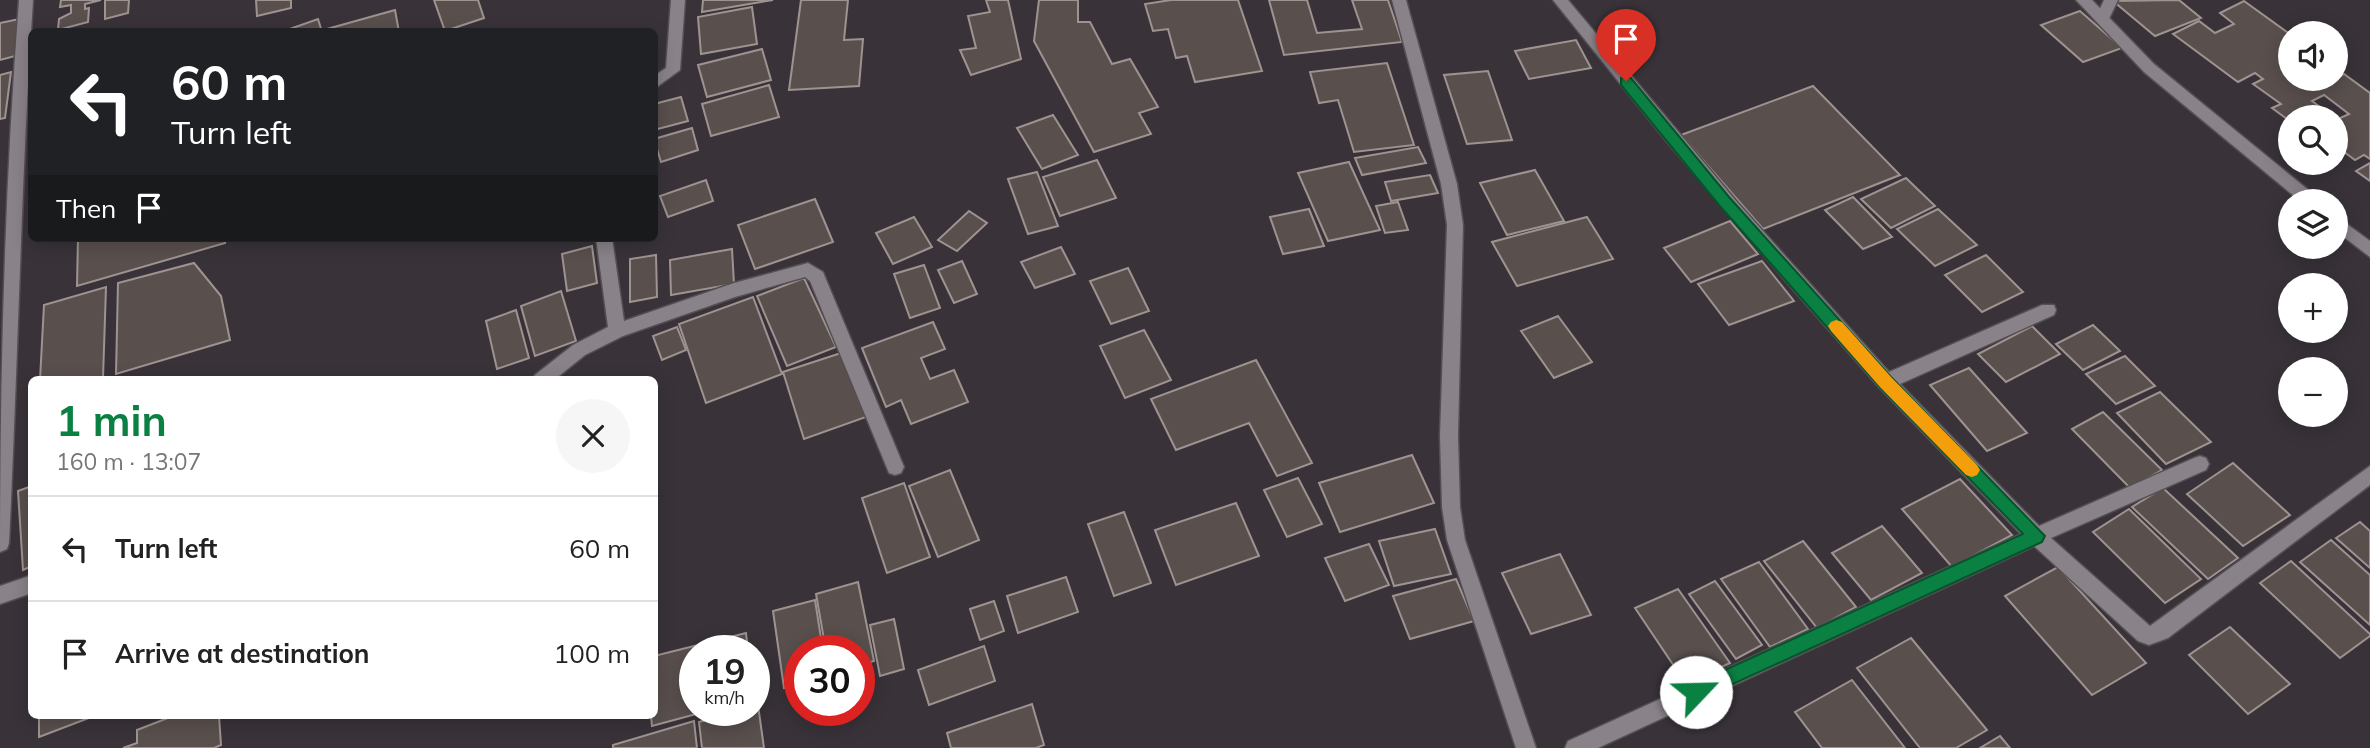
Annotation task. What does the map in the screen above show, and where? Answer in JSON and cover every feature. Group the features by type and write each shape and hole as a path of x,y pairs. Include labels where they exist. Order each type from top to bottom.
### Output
{"street":[{"path":"0,544 12,300 24,141 26,0"},
{"path":"658,81 671,73 674,66 678,0"},
{"path":"1399,0 1449,184 1455,225 1449,436 1451,508 1456,540 1526,748"},
{"path":"1560,0 1724,201 1885,382 2036,536 2149,636 2161,631 2370,474"},
{"path":"2083,0 2181,96 2296,189"},
{"path":"2102,19 2111,0"},
{"path":"2348,232 2370,250"},
{"path":"605,242 617,331"},
{"path":"546,376 579,349 617,331 734,290 808,270 817,277 895,467"},
{"path":"1885,382 2048,310"},
{"path":"1575,748 2036,536 2200,464"},
{"path":"0,595 28,585"}],"building":[{"path":"61,0 101,0 85,4 85,9 89,8 88,22 66,28 58,28 59,19 71,13 71,5 60,7"},
{"path":"105,0 129,0 128,13 105,19"},
{"path":"256,0 291,0 291,8 257,16"},
{"path":"434,0 478,0 484,18 454,28 444,28"},
{"path":"703,0 773,0 702,12"},
{"path":"801,0 848,0 844,40 863,39 859,86 789,90"},
{"path":"986,0 1008,0 1021,59 971,75 960,50 976,48 968,16 990,12"},
{"path":"1039,0 1078,0 1078,22 1090,22 1112,64 1130,59 1158,107 1139,113 1151,134 1094,152 1034,41"},
{"path":"1171,0 1238,0 1262,71 1195,82 1187,56 1176,58 1168,29 1153,31 1145,4"},
{"path":"1269,0 1307,0 1317,33 1362,29 1352,0 1388,0 1402,42 1284,55"},
{"path":"2179,0 2201,18 2155,36 2113,1"},
{"path":"2244,1 2278,26 2278,91 2348,91 2348,77 2370,93 2370,159 2364,155 2355,160 2348,155 2348,105 2337,105 2324,95 2312,101 2317,105 2279,105 2281,104 2253,84 2263,79 2255,73 2238,82 2173,34 2199,21 2215,33 2234,24 2220,13"},
{"path":"752,7 757,44 701,54 698,17"},
{"path":"395,10 398,28 331,28"},
{"path":"2080,11 2122,48 2083,62 2041,25"},
{"path":"24,18 19,55 0,60 0,23"},
{"path":"318,19 321,28 293,28"},
{"path":"1576,40 1591,68 1529,79 1515,51"},
{"path":"762,49 771,80 707,97 698,65"},
{"path":"1387,63 1414,145 1354,152 1338,100 1319,103 1310,72"},
{"path":"1488,71 1512,140 1467,144 1444,75"},
{"path":"11,72 5,118 0,119 0,75"},
{"path":"769,85 779,117 711,136 702,104"},
{"path":"1813,86 1900,175 1763,229 1681,135"},
{"path":"681,97 688,121 658,129 658,103"},
{"path":"1053,115 1078,155 1042,169 1017,128"},
{"path":"692,128 698,150 661,162 658,138"},
{"path":"1418,147 1426,163 1362,175 1355,158"},
{"path":"1097,160 1116,198 1060,216 1043,177"},
{"path":"1349,162 1380,230 1328,241 1298,173"},
{"path":"2370,163 2370,181 2356,171"},
{"path":"1535,170 1564,221 1507,235 1480,183"},
{"path":"1037,172 1058,226 1028,234 1008,179"},
{"path":"1430,175 1438,193 1391,201 1385,182"},
{"path":"1906,178 1935,206 1891,228 1861,199"},
{"path":"706,180 713,201 668,217 660,196"},
{"path":"1853,197 1892,237 1863,249 1825,210"},
{"path":"815,199 833,242 755,269 738,225"},
{"path":"1398,202 1408,230 1385,233 1376,206"},
{"path":"1309,209 1324,246 1283,254 1270,217"},
{"path":"1938,209 1977,245 1935,266 1897,229"},
{"path":"969,211 987,223 957,251 938,240"},
{"path":"914,217 932,247 893,264 876,233"},
{"path":"1587,217 1613,259 1517,286 1492,242"},
{"path":"1730,221 1758,254 1691,282 1664,248"},
{"path":"78,242 225,242 225,243 77,286"},
{"path":"592,246 597,283 567,291 562,254"},
{"path":"1061,247 1075,274 1035,288 1021,262"},
{"path":"732,249 734,284 671,295 670,260"},
{"path":"656,255 657,297 630,302 630,259"},
{"path":"1986,255 2023,292 1982,312 1945,275"},
{"path":"962,261 977,294 954,303 938,270"},
{"path":"1762,261 1794,301 1729,325 1698,284"},
{"path":"194,263 221,296 230,340 116,374 118,283"},
{"path":"924,265 940,308 910,318 894,274"},
{"path":"1128,268 1149,311 1111,324 1090,281"},
{"path":"804,278 836,347 787,366 757,296"},
{"path":"106,287 103,376 40,376 44,305"},
{"path":"561,291 576,341 535,356 521,306"},
{"path":"753,297 782,374 706,403 679,324"},
{"path":"516,310 529,358 497,369 486,321"},
{"path":"1558,316 1592,362 1554,378 1521,331"},
{"path":"933,322 945,349 921,358 930,379 954,370 968,402 911,424 901,400 886,407 862,348"},
{"path":"2093,325 2120,351 2083,370 2056,344"},
{"path":"2032,326 2060,354 2006,382 1978,354"},
{"path":"677,327 686,350 662,360 653,336"},
{"path":"1144,330 1171,380 1125,398 1100,346"},
{"path":"844,352 866,417 804,439 783,372"},
{"path":"2125,356 2155,386 2116,404 2086,374"},
{"path":"1256,360 1312,463 1277,476 1249,423 1176,450 1151,399"},
{"path":"1969,368 2027,433 1987,451 1930,385"},
{"path":"2160,392 2211,442 2166,464 2117,413"},
{"path":"2103,412 2162,470 2130,488 2072,429"},
{"path":"1412,455 1434,503 1340,532 1319,483"},
{"path":"2233,463 2290,515 2243,546 2187,494"},
{"path":"950,470 979,540 938,557 909,486"},
{"path":"1298,478 1322,524 1287,537 1264,490"},
{"path":"1960,479 2012,535 1952,567 1902,509"},
{"path":"904,483 930,557 887,573 862,498"},
{"path":"28,487 28,568 23,570 18,491"},
{"path":"2163,488 2238,558 2208,579 2132,507"},
{"path":"1236,503 1259,556 1176,585 1155,530"},
{"path":"2129,509 2201,579 2165,603 2093,532"},
{"path":"1124,512 1151,583 1114,596 1088,524"},
{"path":"2360,522 2370,531 2370,568 2336,538"},
{"path":"1882,526 1922,573 1871,600 1832,553"},
{"path":"1435,529 1451,574 1394,586 1379,541"},
{"path":"2331,540 2370,575 2370,625 2300,562"},
{"path":"1803,541 1856,607 1817,628 1764,561"},
{"path":"1369,544 1389,585 1345,601 1325,558"},
{"path":"1560,554 1591,615 1531,634 1502,573"},
{"path":"2291,561 2370,636 2340,658 2260,583"},
{"path":"1759,562 1808,629 1770,647 1721,579"},
{"path":"2058,567 2146,663 2092,695 2005,596"},
{"path":"1066,577 1078,612 1018,633 1007,596"},
{"path":"1456,579 1474,621 1410,639 1393,596"},
{"path":"1715,581 1762,645 1736,659 1689,594"},
{"path":"858,582 869,635 823,635 816,594"},
{"path":"1678,589 1730,663 1686,684 1635,608"},
{"path":"815,600 820,635 784,635 784,688 773,611"},
{"path":"994,601 1004,631 980,640 970,609"},
{"path":"894,619 904,669 880,676 875,635 872,635 870,625"},
{"path":"2230,627 2290,684 2248,714 2189,655"},
{"path":"1911,638 1987,730 1956,748 1920,748 1857,668"},
{"path":"984,646 995,681 929,705 918,670"},
{"path":"679,650 679,719 652,726 651,719 658,719 658,655"},
{"path":"1852,680 1905,748 1822,748 1795,712"},
{"path":"1032,704 1044,745 1036,748 951,748 947,733"},
{"path":"39,719 86,719 39,737"},
{"path":"165,719 219,719 221,745 214,748 123,748 137,743 137,730"},
{"path":"679,725 695,726 697,748 613,748 613,745"},
{"path":"699,726 761,726 764,748 702,748"},
{"path":"2000,736 2010,748 1980,748"}],"slow traffic":[{"path":"1836,326 1885,382 1972,470"}],"route":[{"path":"1626,81 1724,201 1885,382 2036,536 1696,692"}]}
